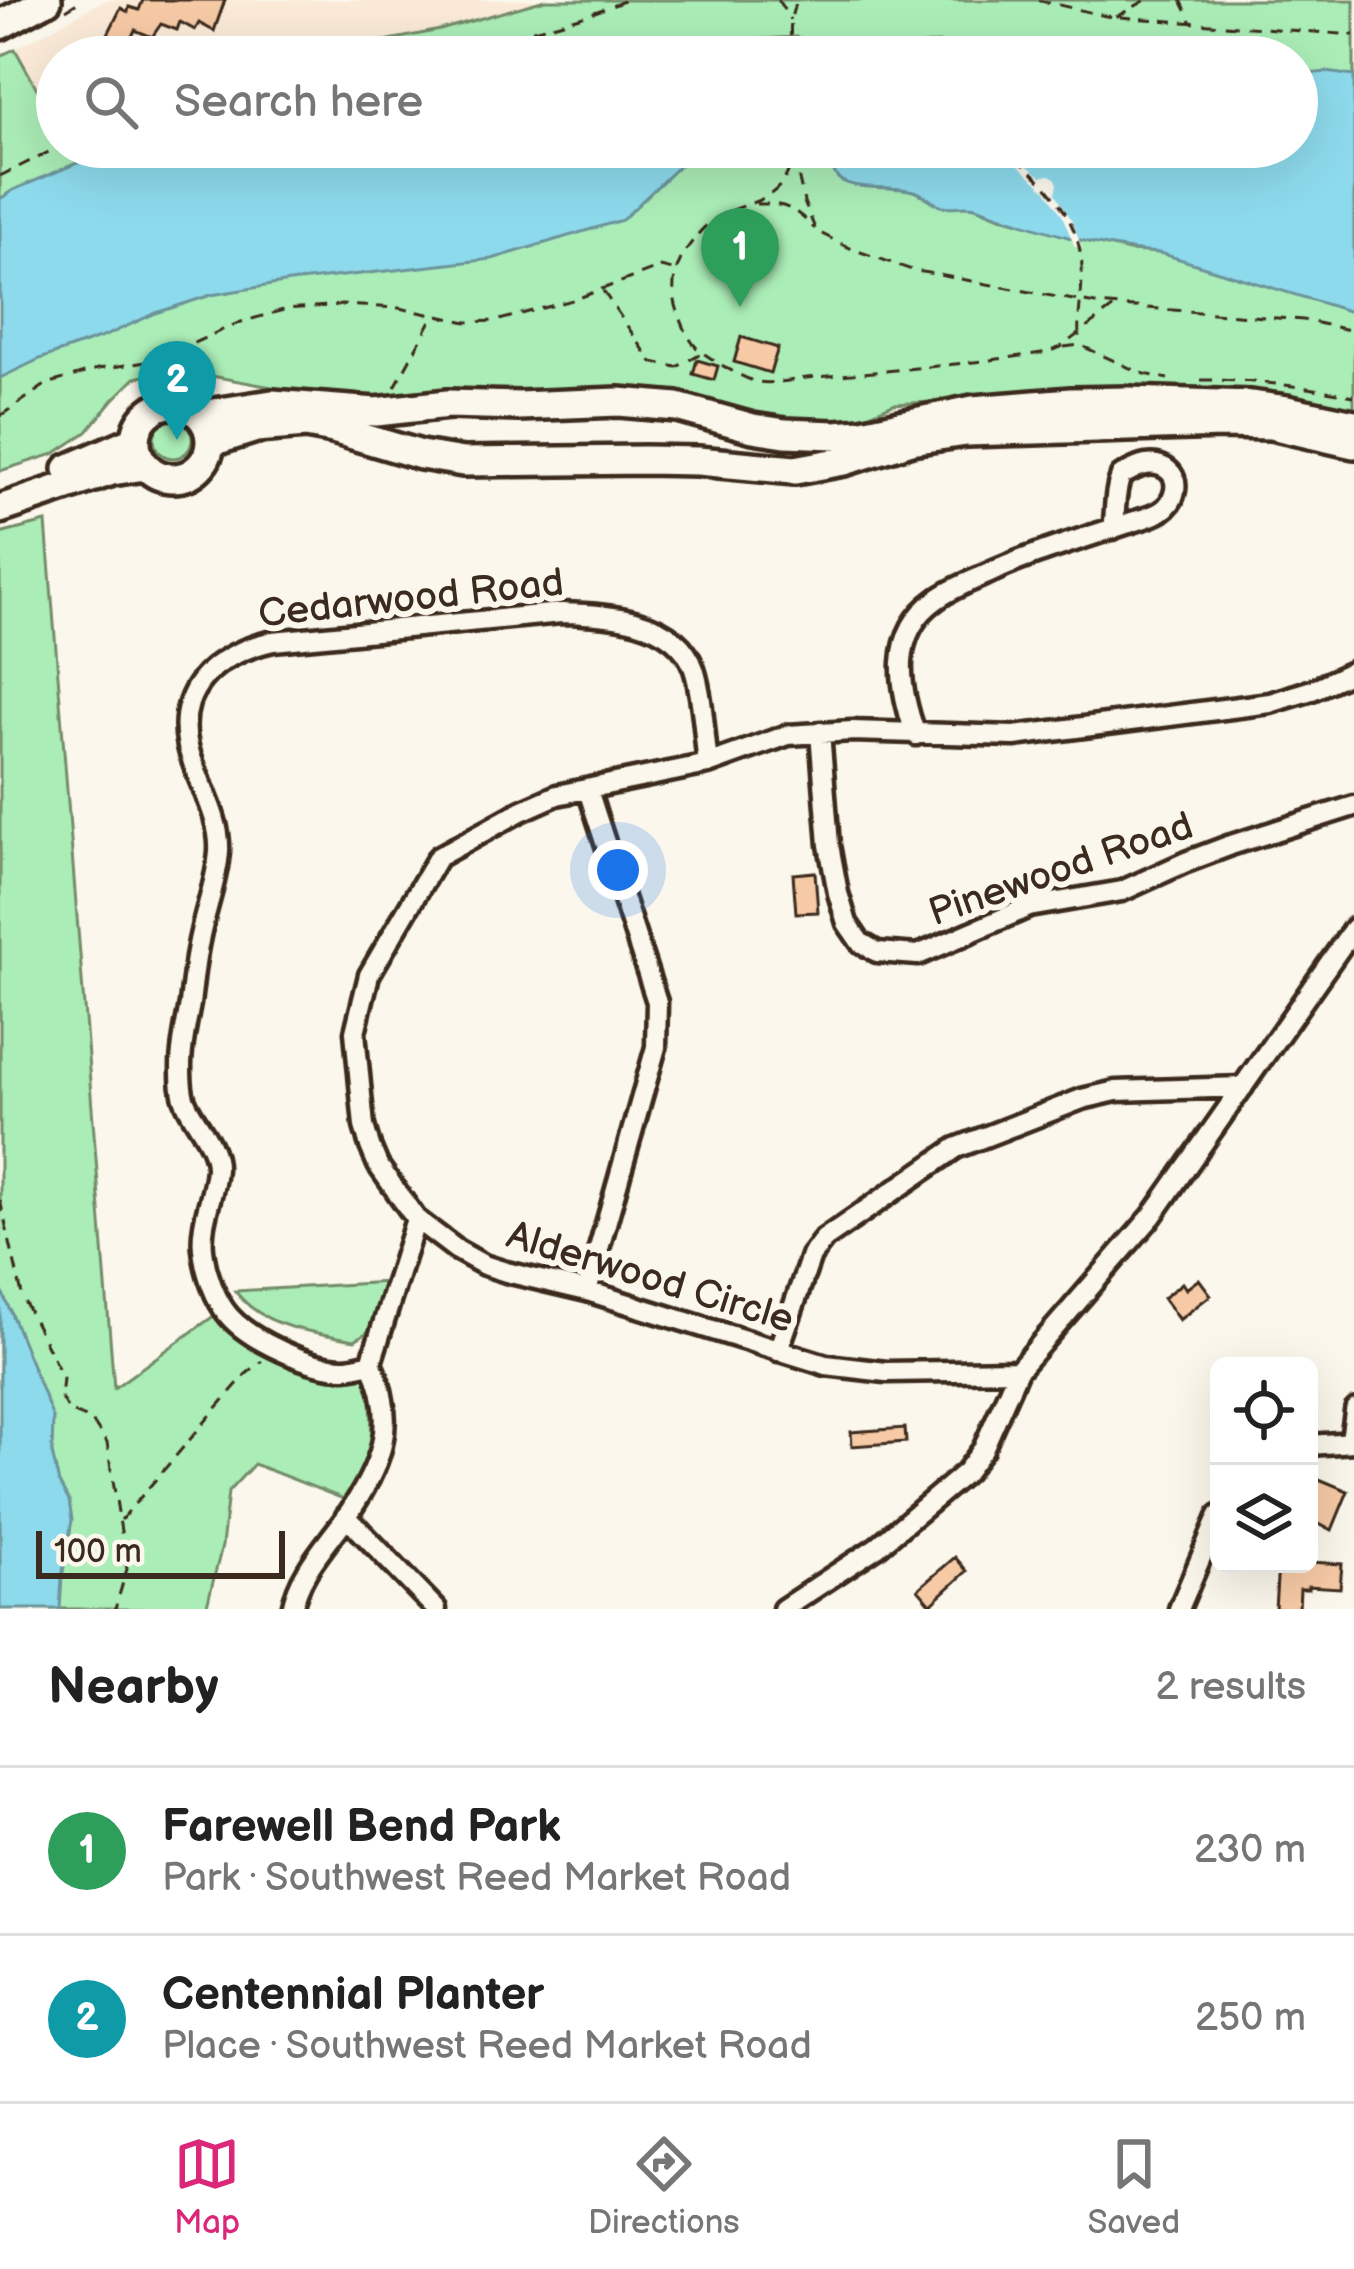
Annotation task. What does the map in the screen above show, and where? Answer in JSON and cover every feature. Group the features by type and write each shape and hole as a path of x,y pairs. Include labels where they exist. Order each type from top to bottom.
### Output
{"main road":[{"path":"0,25 47,0"},
{"path":"206,429 272,404 376,412 448,404 619,402 677,407 769,431 835,435 973,410 1071,402 1250,405 1354,424"},
{"path":"166,404 191,407 206,429 208,454 202,465 180,478 155,474 140,453 138,427 154,408 166,404"},
{"path":"206,429 306,424 463,462 662,460 795,470 911,440 967,432 1238,424 1270,425 1354,444"},
{"path":"0,492 75,467 140,453"},
{"path":"0,508 112,471 140,453"}],"street":[{"path":"916,735 901,684 901,659 908,632 920,613 938,598 1007,564 1113,529"},
{"name":"Cedarwood Road","path":"371,1363 346,1368 325,1365 277,1348 241,1328 227,1314 203,1255 202,1232 217,1165 185,1102 184,1033 219,846 217,826 184,732 197,684 247,646 272,641 599,614 635,621 663,633 681,648 694,670 708,764"},
{"name":"Alderwood Circle","path":"1018,1370 886,1372 826,1365 484,1265 457,1250 416,1219 378,1165 364,1126 355,1032 369,975 438,856 557,795 708,764 788,735 1014,736 1270,703 1354,671"},
{"name":"Pinewood Road","path":"820,732 829,845 838,892 847,923 860,942 877,952 918,955 1029,908 1122,891 1209,854 1354,806"},
{"path":"586,1292 656,1047 658,1018 646,963 588,790"},
{"path":"783,1609 877,1547 966,1472 983,1449 1018,1370 1152,1216 1354,928"},
{"path":"778,1352 811,1256 824,1239 956,1148 1082,1099 1117,1091 1243,1087"},
{"path":"292,1609 305,1573 346,1516 384,1447 380,1381 371,1363 416,1219"},
{"path":"1318,1445 1350,1443"},
{"path":"346,1516 436,1609"},
{"path":"1179,1609 1210,1537"}],"lane":[{"path":"1350,1443 1354,1405"}],"path":[{"path":"501,36 626,0"},
{"path":"778,0 791,22"},
{"path":"791,36 798,0"},
{"path":"1038,0 1115,17 1354,34"},
{"path":"1115,17 1146,0"},
{"path":"1180,0 1193,24"},
{"path":"0,176 36,158"},
{"path":"791,168 776,193 714,218 674,270 675,302 699,350 756,382 936,367 1080,345 1141,373 1174,380"},
{"path":"797,168 816,231"},
{"path":"1027,168 1066,217 1082,260 1080,345"},
{"path":"748,205 776,203 796,210 816,231 912,270 1114,307 1304,320 1354,331"},
{"path":"0,416 47,384 98,369 154,361 238,323 287,309 399,308 467,322 496,321 577,299 660,267 674,270"},
{"path":"602,289 652,362 677,367 704,351"},
{"path":"1061,347 1114,307"},
{"path":"394,394 396,381 434,316"},
{"path":"154,361 158,377"},
{"path":"1197,380 1286,384 1354,396"},
{"path":"0,1199 23,1299 63,1378 61,1398 69,1411 92,1421 107,1443 127,1569 115,1609"},
{"path":"119,1521 245,1375 277,1348"}],"shaded area":[{"path":"105,0 545,0 410,36 39,36"},
{"path":"36,38 36,87 15,49"}],"green space":[{"path":"545,0 1354,0 1354,87 1318,83 1318,36 410,36"},
{"path":"15,49 36,87 36,168 68,168 0,205 0,56"},
{"path":"672,168 872,168 941,205 973,206 1068,237 1160,253 1354,300 1354,408 1246,389 1138,391 893,404 851,422 396,403 167,371 135,378 87,432 54,454 0,471 0,358 108,314 631,189"},
{"path":"173,420 186,426 192,439 186,452 173,458 160,452 154,439 160,426"},
{"path":"46,522 114,1388 215,1315 262,1349 356,1372 371,1389 371,1457 354,1503 254,1464 228,1492 222,1546 206,1609 51,1609 0,1386 0,534"},
{"path":"389,1282 369,1331 355,1340 274,1321 235,1291"}],"water":[{"path":"1318,73 1354,76 1354,313 1160,253 1068,237 974,207 942,206 909,190 850,184 838,178 833,168 1318,168"},
{"path":"65,168 677,168 622,220 492,259 211,295 0,378 0,199"},
{"path":"0,1286 53,1418 52,1453 69,1501 72,1520 60,1609 0,1609"}],"pier":[{"path":"1022,168 1056,179 1056,193 1082,248 1075,247 1046,190"}],"building":[{"path":"143,0 225,0 214,31 199,23 195,30 180,22 177,30 161,24 153,36 135,30 132,36 107,36 121,8 139,10"},
{"path":"741,337 778,348 770,373 734,362"},
{"path":"697,360 718,366 714,380 693,374"},
{"path":"815,872 818,912 796,913 793,874"},
{"path":"1199,1279 1211,1295 1179,1320 1163,1298 1182,1283 1186,1289"},
{"path":"905,1428 906,1442 852,1446 851,1432"},
{"path":"1318,1478 1348,1491 1332,1530 1318,1524"},
{"path":"955,1557 967,1571 931,1604 918,1589"},
{"path":"1318,1563 1342,1564 1340,1588 1308,1586 1300,1589 1299,1609 1275,1609 1277,1573 1318,1573"}],"place":[{"name":"Farewell Bend Park","path":"740,307"},
{"name":"Centennial Planter","path":"177,440"}]}
